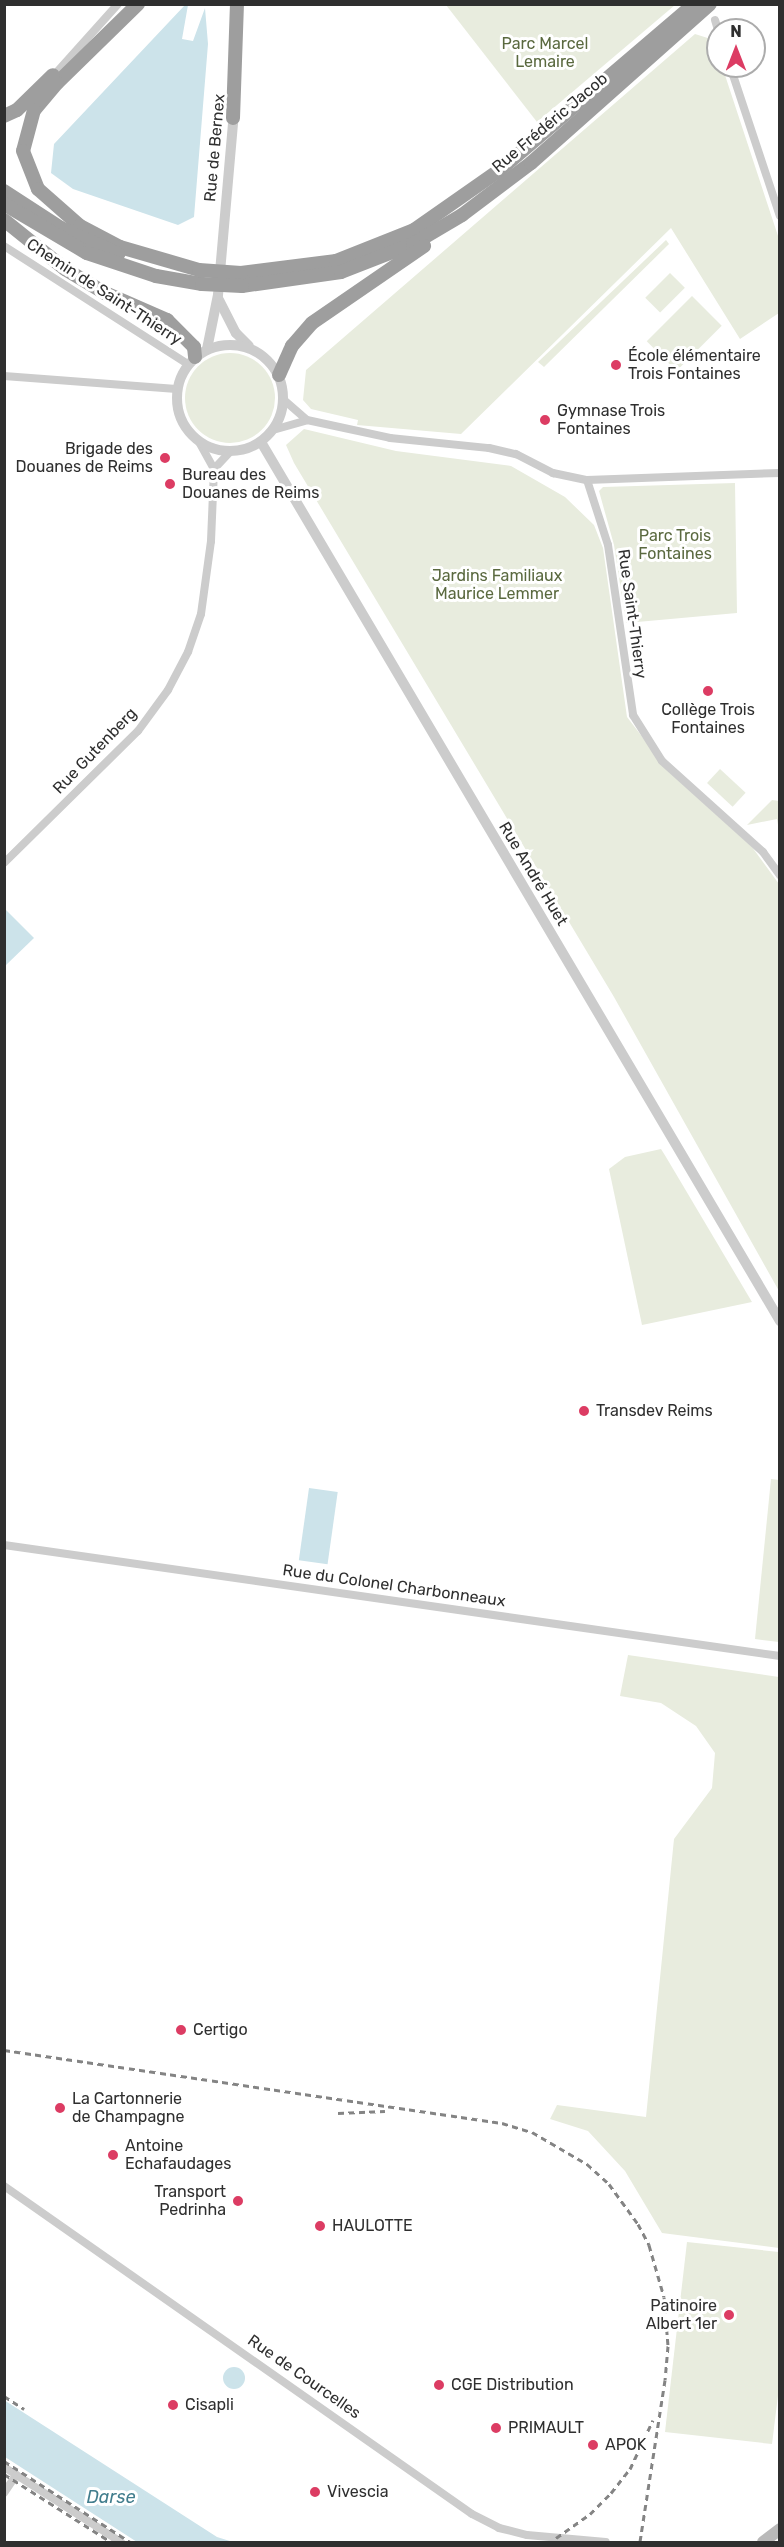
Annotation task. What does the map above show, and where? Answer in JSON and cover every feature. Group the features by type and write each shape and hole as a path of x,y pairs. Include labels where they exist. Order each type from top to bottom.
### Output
{"highway":[{"path":"4,116 17,110 127,4"},
{"path":"138,4 57,82 34,110 23,151 38,189 80,226 120,247 201,277"},
{"path":"233,118 237,4"},
{"path":"665,28 687,4"},
{"name":"Rue Frédéric Jacob","path":"242,279 336,261 404,234 442,213 501,169 694,4"},
{"name":"Rue Frédéric Jacob","path":"242,279 341,272 398,250 462,215 531,163 711,4"},
{"path":"642,67 718,4"},
{"path":"279,375 292,346 312,322 487,204 531,163"},
{"path":"4,191 61,228 104,249 156,266 201,277"},
{"path":"4,204 87,253 156,276 242,279"},
{"path":"4,220 65,269 105,293 167,320 194,347 191,360"}],"main road":[{"path":"763,2542 780,2529"}],"street":[{"path":"57,72 118,4"},
{"name":"Rue de Bernex","path":"207,349 218,295 243,4"},
{"path":"734,78 777,200 780,216"},
{"name":"Chemin de Saint-Thierry","path":"4,246 191,360"},
{"path":"218,295 224,314 252,348 271,363 279,375 284,400 273,430 261,442 231,452 214,469 178,412 177,389 191,360 207,349 236,344 252,348"},
{"path":"4,376 177,389"},
{"path":"284,400 307,420"},
{"path":"273,430 307,420 390,438 503,450 553,473 587,480 780,473"},
{"path":"199,442 231,452"},
{"name":"Rue André Huet","path":"261,442 780,1321"},
{"name":"Rue Gutenberg","path":"4,863 138,731 168,690 201,614 209,571 214,469"},
{"name":"Rue Saint-Thierry","path":"587,480 608,545 633,715 662,760 763,852 780,875"},
{"name":"Rue du Colonel Charbonneaux","path":"4,1545 780,1656"},
{"name":"Rue de Courcelles","path":"4,2186 472,2514 499,2528 527,2535 606,2542"},
{"path":"4,2467 121,2542"},
{"path":"4,2493 16,2475"}],"green space":[{"name":"Parc Marcel Lemaire","path":"446,5 675,5 537,122"},
{"path":"695,34 706,37 706,78 726,78 779,239 779,313 740,339 671,228 461,434 357,425 358,420 311,409 303,400 306,370"},
{"path":"666,240 669,244 544,367 538,362"},
{"path":"670,273 685,288 660,313 645,298"},
{"path":"692,296 722,326 676,371 647,341"},
{"path":"230,353 247,357 262,366 271,381 275,398 271,415 262,430 247,439 230,443 213,439 198,430 189,415 185,398 189,381 198,366 213,357"},
{"name":"Jardins Familiaux Maurice Lemmer","path":"304,429 396,451 511,466 565,497 594,525 603,548 627,717 670,773 752,847 779,884 779,1291 614,997 294,463 286,445"},
{"name":"Parc Trois Fontaines","path":"735,483 737,613 626,623 614,545 599,491 603,487"},
{"path":"720,769 746,793 733,807 707,783"},
{"path":"772,800 779,801 779,831 777,819 747,825"},
{"path":"661,1149 752,1302 642,1325 609,1169 625,1157"},
{"path":"771,1479 779,1480 779,1642 755,1639"},
{"path":"628,1655 779,1677 779,2248 662,2233 625,2171 588,2131 550,2119 557,2105 646,2117 674,1839 712,1788 715,1753 696,1726 661,1703 620,1696"},
{"name":"Patinoire Albert 1er","path":"687,2242 779,2252 780,2379 772,2444 665,2432"}],"water":[{"path":"185,5 188,5 182,39 193,41 205,8 208,44 194,217 178,225 73,189 51,173 54,144"},
{"path":"5,909 34,938 5,966"},
{"path":"309,1488 338,1492 328,1564 299,1560"},
{"path":"234,2367 244,2374 245,2378 238,2388 234,2389 224,2382 223,2378 230,2368"},
{"name":"Darse","path":"4,2400 217,2537 233,2542 137,2542 5,2457"}],"railway":[{"path":"4,2050 502,2123 532,2132 587,2164 609,2184 638,2224 649,2245 664,2297 668,2346 665,2380 640,2542"},
{"path":"338,2113 385,2111"},
{"path":"4,2396 24,2409"},
{"path":"556,2538 590,2514 611,2493 630,2469 653,2420"},
{"path":"4,2461 130,2542"},
{"path":"4,2474 111,2542"}],"place":[{"name":"École élémentaire Trois Fontaines","path":"616,365"},
{"name":"Gymnase Trois Fontaines","path":"545,420"},
{"name":"Brigade des Douanes de Reims","path":"165,458"},
{"name":"Bureau des Douanes de Reims","path":"170,484"},
{"name":"Collège Trois Fontaines","path":"708,691"},
{"name":"Transdev Reims","path":"584,1411"},
{"name":"Certigo","path":"181,2030"},
{"name":"La Cartonnerie de Champagne","path":"60,2108"},
{"name":"Antoine Echafaudages","path":"113,2155"},
{"name":"Transport Pedrinha","path":"238,2201"},
{"name":"HAULOTTE","path":"320,2226"},
{"name":"Patinoire Albert 1er","path":"729,2315"},
{"name":"CGE Distribution","path":"439,2385"},
{"name":"Cisapli","path":"173,2405"},
{"name":"PRIMAULT","path":"496,2428"},
{"name":"APOK","path":"593,2445"},
{"name":"Vivescia","path":"315,2492"}]}
